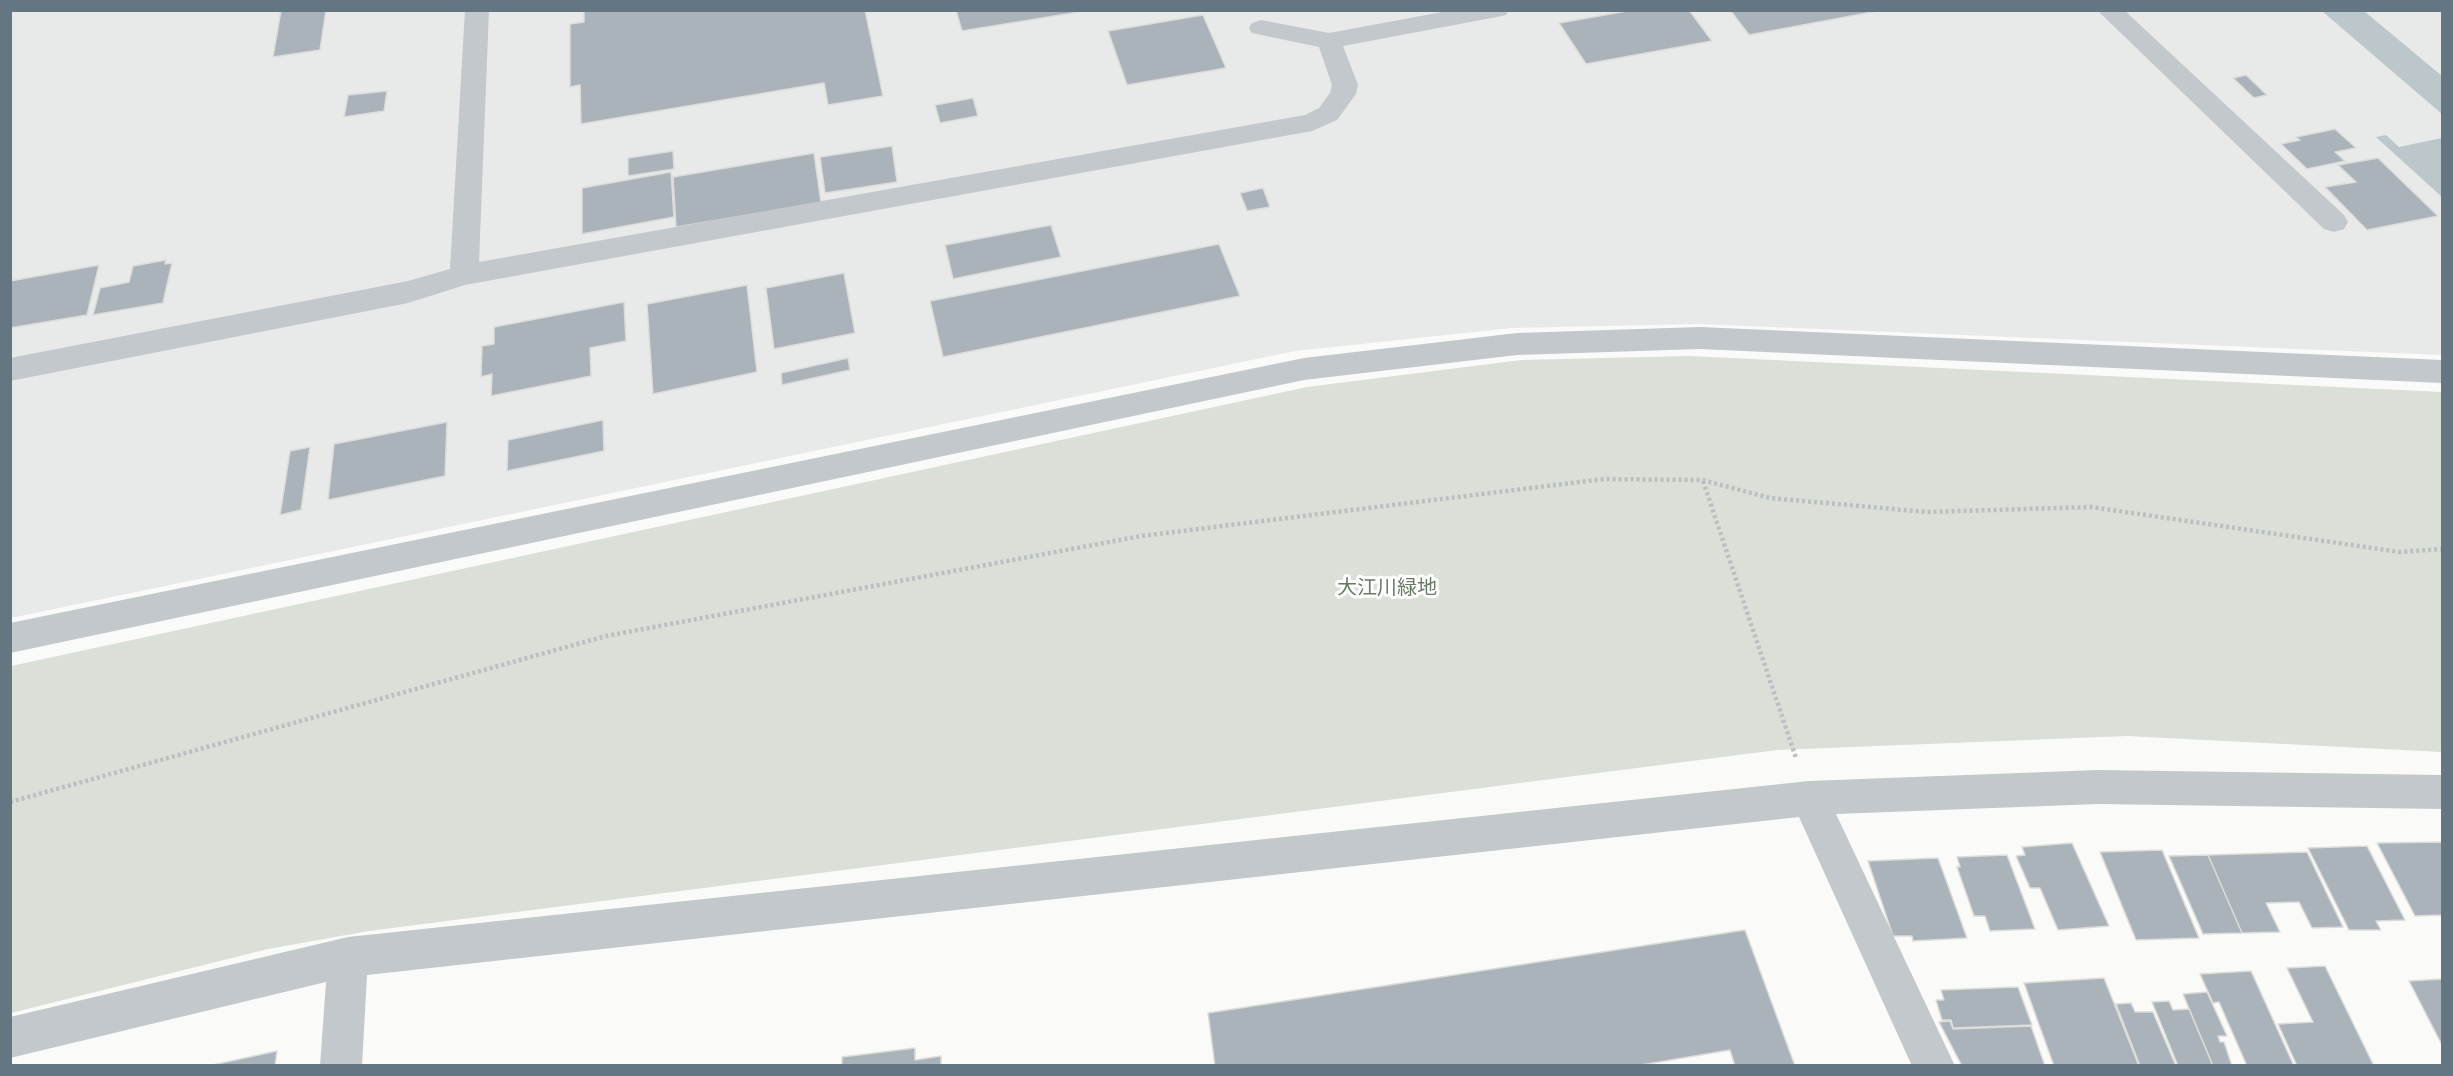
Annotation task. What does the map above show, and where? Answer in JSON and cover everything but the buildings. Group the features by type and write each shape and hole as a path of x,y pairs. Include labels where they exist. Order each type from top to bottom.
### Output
{"street":[{"path":"464,275 477,10"},
{"path":"1261,28 1329,41 1497,10"},
{"path":"2109,10 2334,222"},
{"path":"10,370 408,292 464,275 1312,122 1328,114 1343,94 1345,85 1329,41"},
{"path":"10,638 1304,369 1517,344 1700,338 2442,372"},
{"path":"10,1038 348,957 1810,801 2098,787 2442,792"},
{"path":"1810,801 1934,1065"},
{"path":"341,1065 348,957"}],"path":[{"path":"10,802 618,633 1141,536 1604,479 1702,480 1781,499 1927,512 2091,507 2400,552 2442,549"},
{"path":"1702,480 1810,801"}],"shaded area":[{"path":"2325,10 2442,110 2442,355 1699,324 1512,328 1295,351 11,618 11,11"},
{"path":"2322,11 2364,11 2442,76 2442,114"},
{"path":"2355,11 2442,11 2442,83"},
{"path":"2386,135 2399,147 2442,138 2442,197 2376,137"}],"green space":[{"name":"大江川緑地","path":"1689,356 2442,392 2442,752 2127,736 1777,750 369,931 268,949 11,1013 11,666 1307,387 1521,360"}]}
